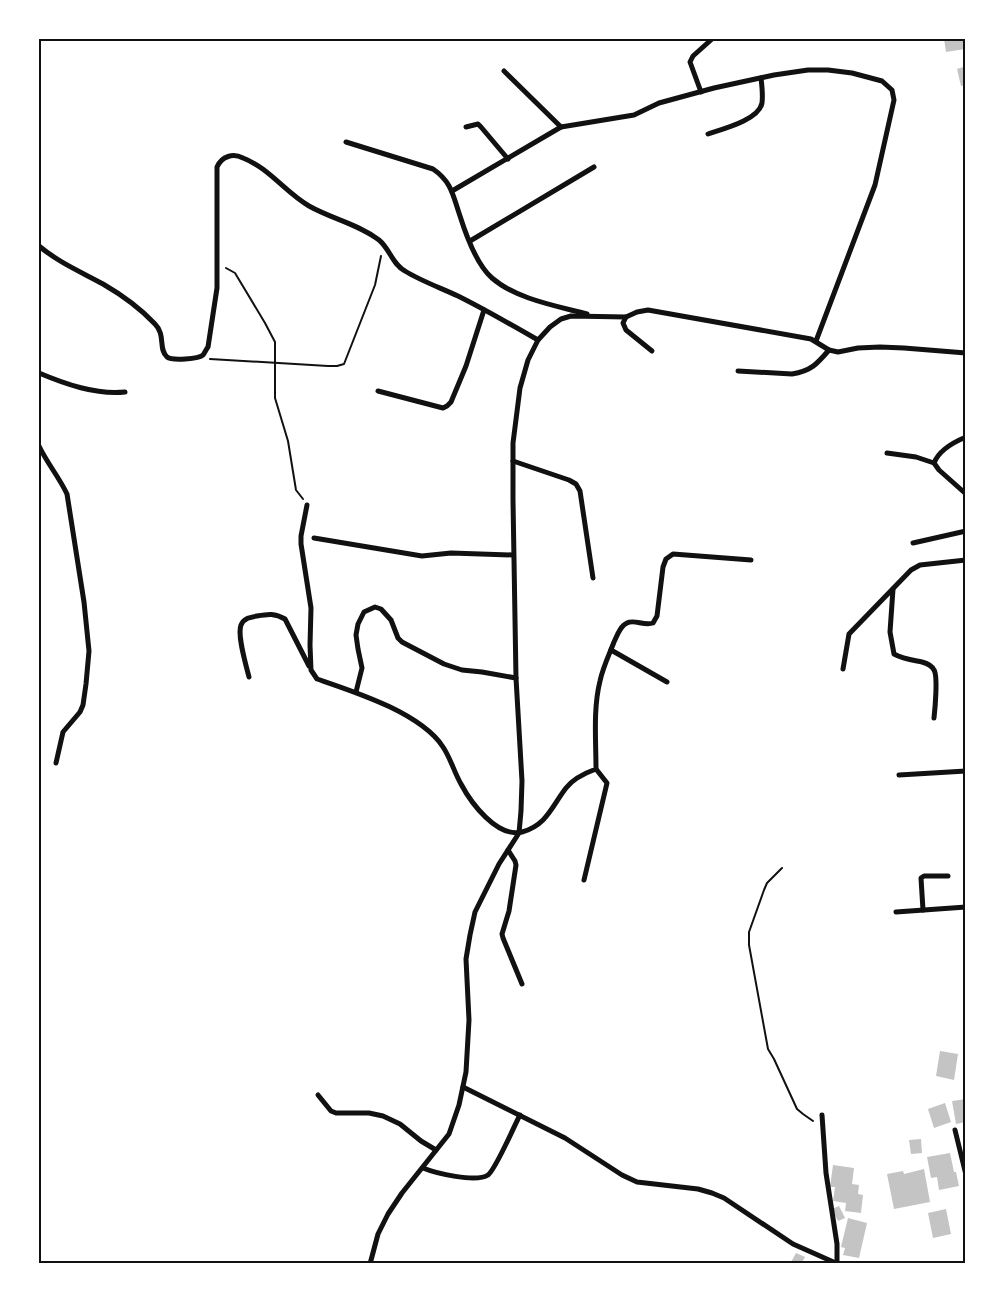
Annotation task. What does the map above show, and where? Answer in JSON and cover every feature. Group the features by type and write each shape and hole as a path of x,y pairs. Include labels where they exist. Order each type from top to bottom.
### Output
{"street":[{"path":"701,92 690,62 693,56 712,39"},
{"path":"452,191 561,128 634,115 659,103 701,92 808,70 852,73 882,81 888,85 893,94 891,118 874,185 816,341"},
{"path":"504,71 561,128"},
{"path":"708,135 755,114 762,103 761,78"},
{"path":"465,127 478,124 508,159"},
{"path":"346,142 433,170 443,176 452,191 478,258 490,276 506,289 595,316"},
{"path":"39,246 57,260 104,285 131,303 157,325 162,333 162,349 167,357 173,360 198,357 204,354 208,347 218,288 217,167 225,157 243,157 311,207 353,225 376,238 384,244 397,266 406,272 484,310 538,340"},
{"path":"470,241 594,167"},
{"path":"378,391 442,408 447,406 451,402 466,366 484,310"},
{"path":"370,1264 378,1234 388,1214 402,1192 449,1134 459,1105 466,1072 469,1020 466,958 475,912 499,864 519,832 522,781 516,678 513,443 520,388 528,360 538,340 550,327 571,316 615,318 648,310 812,339 829,350 838,352 858,348 904,348 966,353"},
{"path":"626,317 624,323 626,330 652,351"},
{"path":"738,371 792,374 801,372 816,365 829,350"},
{"path":"39,373 76,386 112,394 125,392"},
{"path":"934,464 936,457 954,442 966,437"},
{"path":"39,446 61,480 67,494 84,602 89,651 83,705 63,732 56,763"},
{"path":"886,453 916,457 934,464 966,494"},
{"path":"513,461 576,484 580,491 593,578"},
{"path":"307,505 301,544 311,608 311,670"},
{"path":"913,543 966,531"},
{"path":"314,538 422,556 451,553 513,555"},
{"path":"584,880 607,783 596,769 598,693 605,662 620,629 626,623 647,625 653,623 657,616 663,567 666,559 673,554 752,560"},
{"path":"843,669 849,634 916,566 966,560"},
{"path":"893,589 890,632 894,654 925,663 936,672 934,718"},
{"path":"356,692 362,663 356,635 358,624 364,612 375,607 381,609 391,620 402,642 422,654 454,668 516,678"},
{"path":"249,676 240,632 242,623 247,618 268,614 278,615 285,619 317,679 356,692 425,727 444,749 461,785 486,818 501,829 519,832 538,825 548,815 567,787 586,773 596,769"},
{"path":"611,650 667,682"},
{"path":"899,774 966,771"},
{"path":"508,850 516,861 516,865 502,938 522,984"},
{"path":"923,910 921,878 948,876"},
{"path":"896,912 966,907"},
{"path":"463,1087 565,1138 637,1182 712,1192 792,1244 828,1262 837,1264 837,1245 827,1184 822,1115"},
{"path":"318,1095 331,1111 336,1113 369,1113 394,1120 436,1150"},
{"path":"423,1168 444,1175 461,1177 478,1177 489,1174 520,1115"},
{"path":"955,1130 966,1175"}],"path":[{"path":"198,357 274,363 337,366 344,364 375,285 384,244"},
{"path":"218,265 229,268 235,273 275,342 274,398 288,441 296,490 307,505"},
{"path":"782,868 767,883 748,932 749,945 768,1049 797,1108 823,1127"}],"building":[{"path":"944,39 964,39 965,49 946,52"},
{"path":"966,66 966,85 961,86 957,69"},
{"path":"940,1051 958,1054 954,1080 936,1076"},
{"path":"966,1099 966,1122 956,1124 952,1101"},
{"path":"945,1103 951,1122 934,1128 928,1109"},
{"path":"921,1139 922,1153 911,1154 909,1140"},
{"path":"950,1153 959,1186 939,1190 937,1177 931,1178 927,1157"},
{"path":"833,1165 854,1168 852,1184 859,1185 858,1194 863,1195 861,1213 845,1211 846,1203 833,1201 835,1187 830,1187"},
{"path":"924,1169 930,1202 894,1209 887,1174 903,1171 904,1174"},
{"path":"839,1206 845,1218 838,1221 832,1209"},
{"path":"946,1209 951,1234 933,1238 928,1213"},
{"path":"848,1218 867,1223 859,1258 843,1255 845,1248 841,1247"},
{"path":"796,1253 805,1257 801,1264 790,1264"}]}
